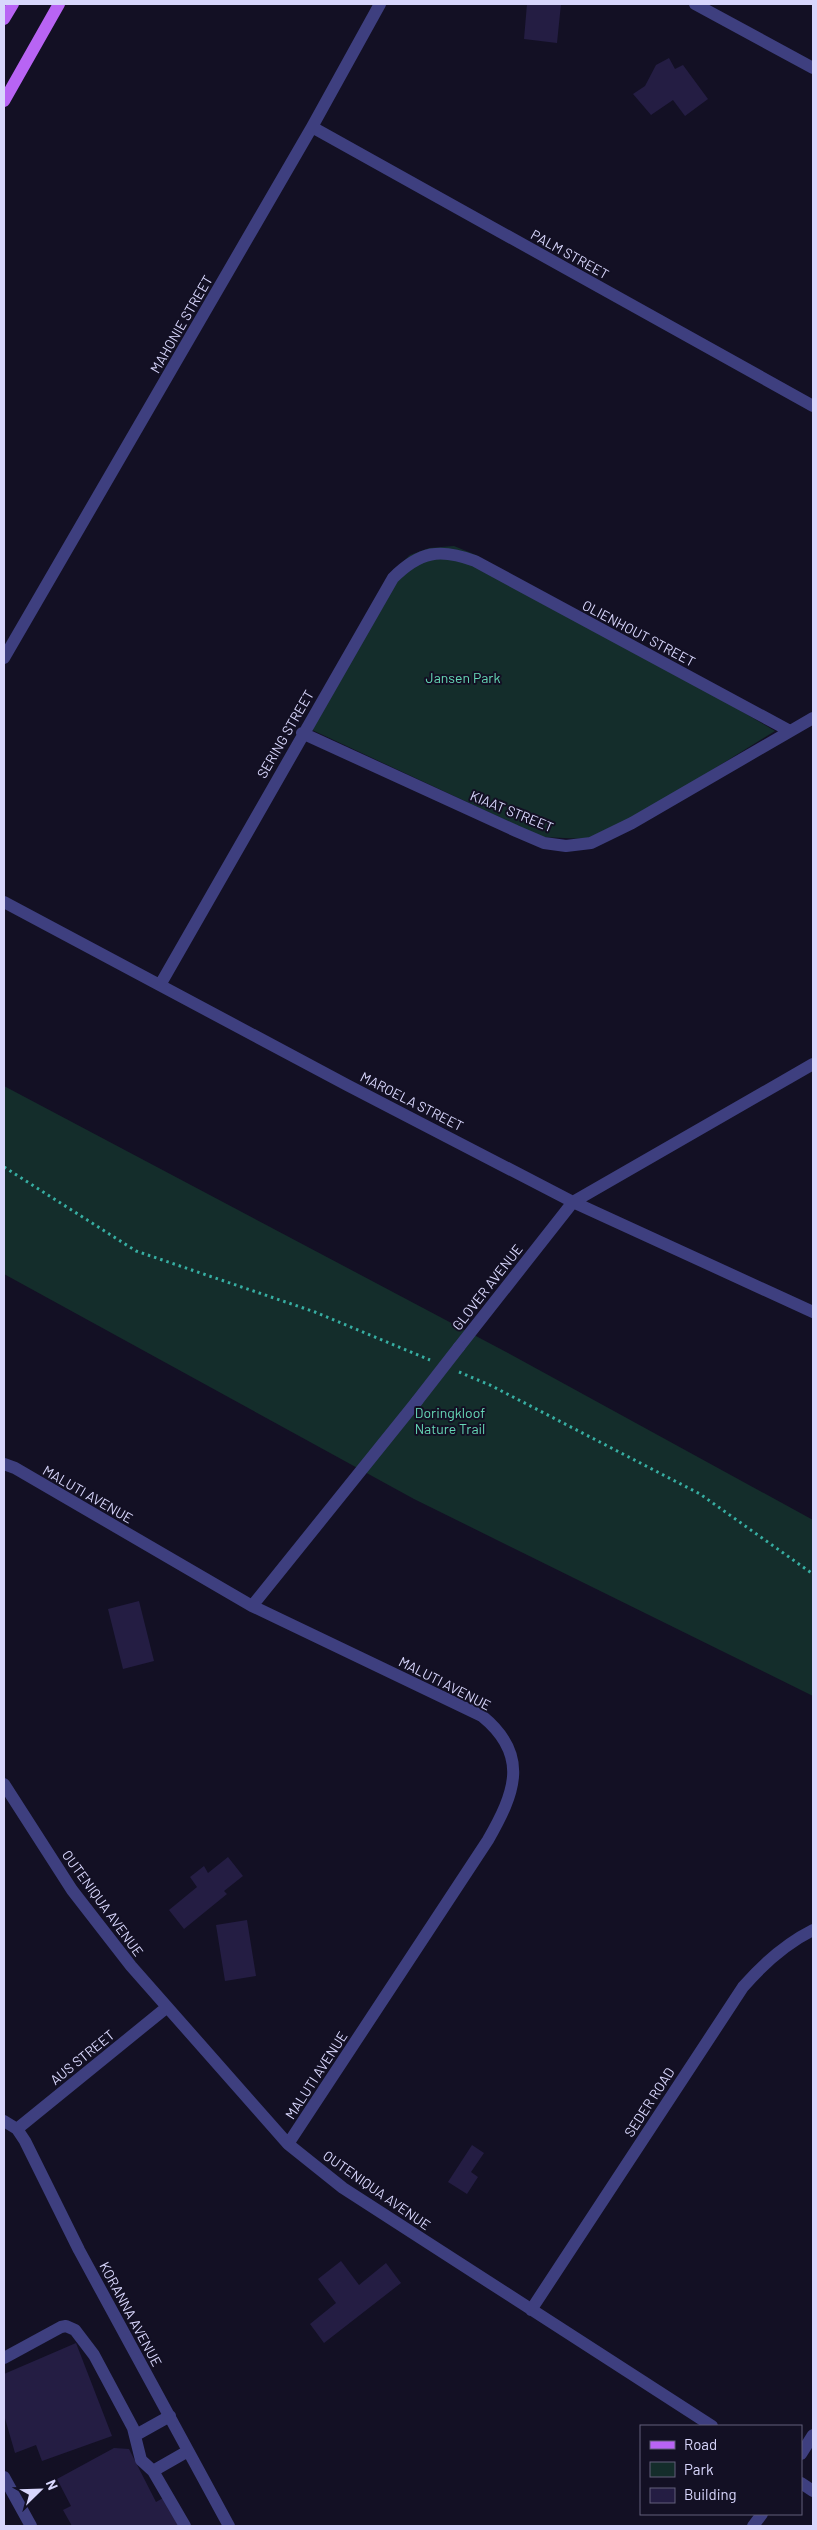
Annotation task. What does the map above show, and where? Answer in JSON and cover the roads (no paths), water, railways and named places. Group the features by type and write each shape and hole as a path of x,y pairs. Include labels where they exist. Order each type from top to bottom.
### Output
{"main road":[{"path":"4,19 12,4"},
{"path":"4,101 60,4"}],"street":[{"name":"MAHONIE STREET","path":"4,658 312,127 380,4"},
{"path":"696,4 813,68"},
{"name":"PALM STREET","path":"312,127 813,406"},
{"name":"SERING STREET","path":"160,984 302,733 393,578 414,561 431,554 446,553 475,561"},
{"name":"OLIENHOUT STREET","path":"475,561 790,731"},
{"name":"KIAAT STREET","path":"302,733 544,843 566,846 591,843 624,827 813,718"},
{"name":"MAROELA STREET","path":"4,902 347,1085 573,1202 813,1312"},
{"name":"GLOVER AVENUE","path":"252,1606 417,1401 573,1202 813,1064"},
{"name":"MALUTI AVENUE","path":"4,1464 15,1468 252,1606 482,1716 497,1728 508,1746 513,1768 513,1787 506,1809 488,1840 288,2144"},
{"name":"OUTENIQUA AVENUE","path":"4,1784 72,1890 166,2008 288,2144 343,2188 710,2425"},
{"name":"SEDER ROAD","path":"531,2310 743,1987 772,1957 790,1943 813,1930"},
{"name":"AUS STREET","path":"17,2129 166,2008"},
{"path":"4,2121 17,2129"},
{"name":"KORANNA AVENUE","path":"17,2129 229,2526"},
{"path":"4,2358 61,2327 66,2326 75,2330 94,2355 136,2435 138,2456 153,2472 185,2526"},
{"path":"136,2435 170,2416"},
{"path":"802,2452 813,2435"},
{"path":"153,2472 188,2451"},
{"path":"4,2477 31,2526"},
{"path":"802,2484 813,2491"},
{"path":"753,2526 761,2515"}],"park label":[{"name":"Jansen Park","path":"463,677"},
{"name":"Doringkloof Nature Trail","path":"450,1420"}]}
